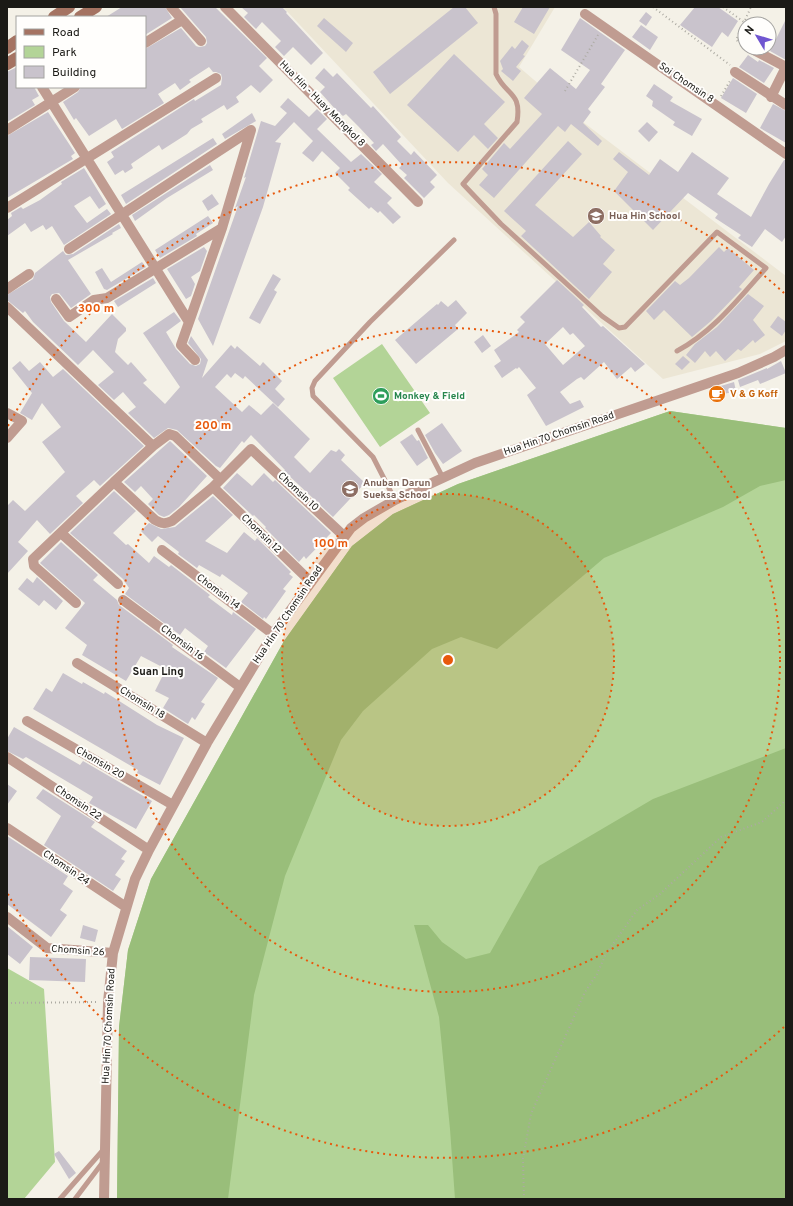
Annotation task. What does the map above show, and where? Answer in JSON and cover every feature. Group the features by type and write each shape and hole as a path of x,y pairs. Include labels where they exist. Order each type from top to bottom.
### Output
{"main road":[{"path":"55,16 68,7"},
{"path":"82,16 96,7"},
{"path":"7,48 16,42"},
{"path":"7,64 16,59"}],"street":[{"path":"171,7 201,41"},
{"name":"Hua Hin - Huay Mongkol 8","path":"225,7 418,202"},
{"name":"Soi Chomsin 8","path":"585,14 786,154"},
{"path":"146,42 182,20"},
{"path":"765,56 786,67 772,97"},
{"path":"735,72 786,105"},
{"path":"7,208 216,78"},
{"path":"43,88 189,322"},
{"path":"7,130 73,88"},
{"path":"69,249 252,130 222,228 182,344 195,360"},
{"path":"56,299 69,317 94,300 107,298 222,228"},
{"path":"7,289 29,274"},
{"path":"7,307 153,446"},
{"name":"Hua Hin 70 Chomsin Road","path":"104,1199 108,1002 113,953 135,879 173,805 240,688 273,634 344,536 364,518 395,500 475,463 738,373 786,350"},
{"path":"7,413 22,421 7,438"},
{"path":"76,602 33,563 36,556 114,482 153,446 169,434 175,436 220,479 213,487 172,521 161,524 114,482"},
{"name":"Chomsin 10","path":"220,479 251,449 344,536"},
{"name":"Chomsin 12","path":"213,487 310,581"},
{"path":"61,533 118,584"},
{"name":"Chomsin 14","path":"162,550 273,634"},
{"name":"Chomsin 16","path":"123,600 240,688"},
{"name":"Chomsin 18","path":"77,663 207,744"},
{"name":"Chomsin 20","path":"27,721 173,805"},
{"name":"Chomsin 22","path":"7,756 149,850"},
{"name":"Chomsin 24","path":"7,828 126,907"},
{"name":"Chomsin 26","path":"7,917 47,948 113,953"}],"lane":[{"path":"494,7 496,14 496,74 499,81 516,99 519,110 517,122 463,184 501,224 602,316 620,328 624,327 717,232 766,268 716,323 695,342 678,351"},
{"path":"395,500 373,457 313,396 312,388 315,381 370,322 454,240"},
{"path":"418,430 443,478"},
{"path":"60,1199 104,1148"},
{"path":"75,1199 104,1161"}],"path":[{"path":"653,7 732,66 735,72"},
{"path":"723,7 737,17"},
{"path":"565,91 603,26"},
{"path":"524,1199 523,1160 531,1114 585,992 597,974 606,954 637,910 660,894 721,837 762,822 786,800"},
{"path":"7,1003 108,1002"}],"shaded area":[{"name":"Hua Hin School","path":"283,7 555,7 519,67 583,122 786,276 786,341 760,354 663,379 448,183"}],"green space":[{"name":"Monkey & Field","path":"382,344 430,413 380,447 333,378"},
{"path":"670,411 786,428 786,772 510,1199 117,1199 119,1027 128,950 151,879 284,641 352,546 393,514 458,484"},
{"path":"670,411 786,428 786,480 760,486 723,507 604,558 497,649 461,637 432,649 363,711 341,740 285,876 254,995 228,1199 117,1199 119,1027 128,950 151,879 284,641 352,546 393,514 458,484"},
{"path":"786,748 786,1199 455,1199 439,1017 414,925 428,925 442,942 466,959 490,953 539,866 653,799"},
{"path":"7,968 44,989 55,1162 24,1199 7,1199"}],"building":[{"path":"122,7 165,7 172,18 146,34 146,16 108,16"},
{"path":"180,7 215,7 267,58 259,66 273,80 260,93 251,85 236,97 239,102 227,110 224,105 201,119 203,122 191,129 187,134 162,150 159,145 131,164 133,168 125,173 123,170 115,175 107,162 114,157 111,152 194,99 195,101 221,85 221,74 213,72 209,67 189,80 191,82 180,90 175,83 158,94 164,103 122,129 116,119 89,136 76,118 74,120 63,102 78,92 80,88 146,88 146,48 181,28 196,46 205,46 207,43 206,37"},
{"path":"241,7 282,7 323,53 311,65 293,47 284,56 275,47 281,41 262,22 256,29 244,17 248,13"},
{"path":"454,7 465,7 478,23 390,94 373,72"},
{"path":"523,7 550,7 534,34 514,22"},
{"path":"695,7 718,7 737,20 728,37 722,32 712,47 680,25"},
{"path":"646,12 652,17 646,26 639,21"},
{"path":"324,18 353,43 346,52 317,26"},
{"path":"580,18 625,50 601,84 605,87 588,109 591,112 583,123 602,141 598,146 571,124 565,132 558,126 494,198 479,185 488,175 482,169 504,143 510,149 542,114 524,98 550,68 576,89 590,70 561,50"},
{"path":"786,19 786,60 777,55 777,37"},
{"path":"641,25 658,37 650,50 632,37"},
{"path":"522,40 529,46 523,55 525,56 516,67 521,71 513,81 501,71 503,69 500,61 512,46 515,49"},
{"path":"454,54 505,102 484,124 498,138 488,149 474,135 458,152 407,105"},
{"path":"747,56 749,56 758,62 759,60 774,68 764,83 739,67"},
{"path":"16,68 16,88 35,88 39,96 32,100 35,105 7,122 7,72"},
{"path":"324,68 333,77 337,73 371,108 373,106 401,137 397,141 411,155 414,151 437,175 430,182 435,187 424,198 404,178 407,175 399,168 402,165 383,144 376,151 371,145 374,143 358,126 346,114 343,116 336,110 320,92 325,87 315,78"},
{"path":"733,78 757,94 746,113 721,98"},
{"path":"654,84 673,97 670,101 702,119 692,136 673,125 675,122 652,106 653,101 646,96"},
{"path":"288,98 309,117 317,109 327,119 317,129 351,162 361,154 382,174 374,182 392,198 387,203 401,217 393,224 380,211 378,213 371,207 369,209 348,190 350,188 335,173 340,168 322,151 313,162 302,153 313,141 294,122 275,142 281,143 263,207 213,346 198,319 238,206 235,208 246,177 244,178 261,121 275,126 287,113 280,107"},
{"path":"773,104 786,111 786,143 760,128"},
{"path":"48,112 75,153 71,156 73,159 7,198 7,136"},
{"path":"252,113 256,121 225,139 222,134"},
{"path":"647,122 658,132 649,142 638,131"},
{"path":"213,138 217,144 126,204 121,195"},
{"path":"568,141 582,154 535,205 573,237 589,222 601,236 600,237 615,250 603,264 612,272 589,299 521,236 526,231 504,211"},
{"path":"619,152 649,175 660,159 678,172 692,152 729,178 717,194 751,217 769,184 784,160 786,160 786,236 782,242 765,229 752,247 738,238 741,235 715,218 718,214 688,193 653,230 614,191 628,172 613,159"},
{"path":"210,165 213,170 167,198 135,221 132,215"},
{"path":"84,168 106,204 99,209 90,196 74,206 87,223 107,209 111,214 64,245 52,226 46,230 43,225 31,232 25,223 7,236 7,220 12,216 11,213 21,207 23,209 40,200 62,184 61,182"},
{"path":"212,194 219,204 208,211 202,201"},
{"path":"208,216 213,223 196,234 197,236 160,258 155,250"},
{"path":"119,224 121,228 112,233 113,234 68,260 91,294 71,308 59,293 52,294 50,297 51,302 64,321 86,342 112,314 126,328 126,331 118,339 115,352 128,365 131,362 147,380 143,383 165,404 180,387 143,333 174,312 181,321 166,332 176,349 190,364 196,366 200,364 201,359 188,343 191,336 208,360 202,378 231,345 235,349 237,346 260,366 263,362 282,381 275,389 285,399 278,407 245,376 243,379 235,373 231,378 227,374 215,387 242,412 249,405 261,415 273,403 310,439 294,457 310,473 331,450 336,452 339,449 345,455 341,460 365,483 333,517 284,471 285,470 251,435 244,443 242,441 220,468 177,430 168,428 154,438 128,413 136,407 123,392 114,400 98,385 114,372 93,350 78,365 33,322 25,311 23,313 7,300 7,295 33,279 35,273 63,251 66,255 73,254"},
{"path":"204,247 207,251 200,271 191,277 195,284 191,296 186,299 167,269"},
{"path":"719,247 724,252 728,248 754,270 739,287 742,289 711,321 692,337 664,310 654,320 646,311 675,281 680,285 689,278"},
{"path":"142,262 146,267 107,290 104,289 95,272 102,268 111,282"},
{"path":"273,274 281,279 274,290 277,292 260,324 249,318"},
{"path":"153,278 156,283 118,307 114,301"},
{"path":"557,280 584,305 582,307 601,327 603,326 645,364 635,372 631,367 617,379 604,362 584,380 581,377 577,379 560,392 570,404 580,400 584,407 546,426 527,395 536,388 519,367 502,378 494,366 501,361 494,350 519,332 517,330 525,322 520,317","holes":["563,327 570,335 573,333 585,346 563,365 545,344"]},
{"path":"748,294 764,306 753,320 765,335 755,343 753,340 741,351 738,349 725,361 716,351 710,357 705,351 695,363 686,355 695,344 717,327"},
{"path":"456,300 467,313 455,325 458,329 416,364 395,340 441,301 448,307"},
{"path":"778,316 786,322 786,330 782,336 770,327"},
{"path":"483,335 491,346 482,353 474,342"},
{"path":"683,356 690,362 682,370 675,364"},
{"path":"20,361 29,371 40,362 53,377 63,369 144,446 100,486 94,480 76,496 83,503 50,534 37,520 18,542 28,551 7,574 7,506 13,500 25,511 65,472 42,442 61,427 42,403 32,420 20,413 32,393 12,368"},
{"path":"781,361 786,373 760,384 758,380 740,387 738,380 767,369"},
{"path":"734,382 736,391 716,396 714,388"},
{"path":"442,423 462,451 443,464 425,435"},
{"path":"412,434 417,441 419,440 428,458 417,466 400,442"},
{"path":"170,441 207,476 179,507 164,517 159,515 148,504 153,499 141,486 135,492 124,482"},
{"path":"237,473 252,486 264,473 273,482 275,480 331,533 306,559 304,556 299,562 254,515 253,516 223,488"},
{"path":"114,491 136,511 113,533 149,563 154,556 169,567 171,565 210,595 208,597 232,615 233,612 256,629 226,668 204,652 208,646 185,628 180,635 125,594 129,588 123,579 70,533"},
{"path":"213,496 233,515 205,541 227,553 244,532 255,541 257,538 291,572 289,574 293,577 283,589 286,591 266,619 264,617 263,619 241,602 248,593 222,574 220,577 199,565 197,568 178,554 179,552 158,536 152,542 141,531 149,523 161,529 175,527"},
{"path":"61,542 98,575 93,580 117,600 119,605 173,645 172,647 218,678 201,702 205,704 195,720 192,717 188,724 163,708 169,698 155,691 166,669 141,656 126,681 82,655 87,645 65,628 85,603 40,563"},
{"path":"37,577 63,601 56,610 44,600 39,606 18,589 27,578 33,583"},
{"path":"63,673 104,694 105,692 157,725 184,738 160,785 137,773 138,770 33,709 46,688 52,692"},
{"path":"14,727 80,765 83,761 152,801 136,829 89,803 93,797 26,757 23,759 7,751 7,739"},
{"path":"7,784 17,791 7,805"},
{"path":"43,789 95,822 91,827 127,851 121,859 125,861 115,875 121,879 113,891 44,845 61,816 36,798"},
{"path":"7,836 68,876 63,884 73,891 60,910 67,915 51,937 7,904"},
{"path":"83,925 98,930 95,942 80,938"},
{"path":"7,926 33,947 20,964 7,954"},
{"path":"30,957 86,959 85,982 29,980"},
{"path":"59,1151 76,1173 69,1179 54,1154"}],"place":[{"name":"Hua Hin School","path":"596,216"},
{"name":"V & G Koff","path":"717,394"},
{"name":"Monkey & Field","path":"381,396"},
{"name":"Anuban Darun Sueksa School","path":"350,489"}],"district":[{"name":"Suan Ling","path":"158,672"}]}
